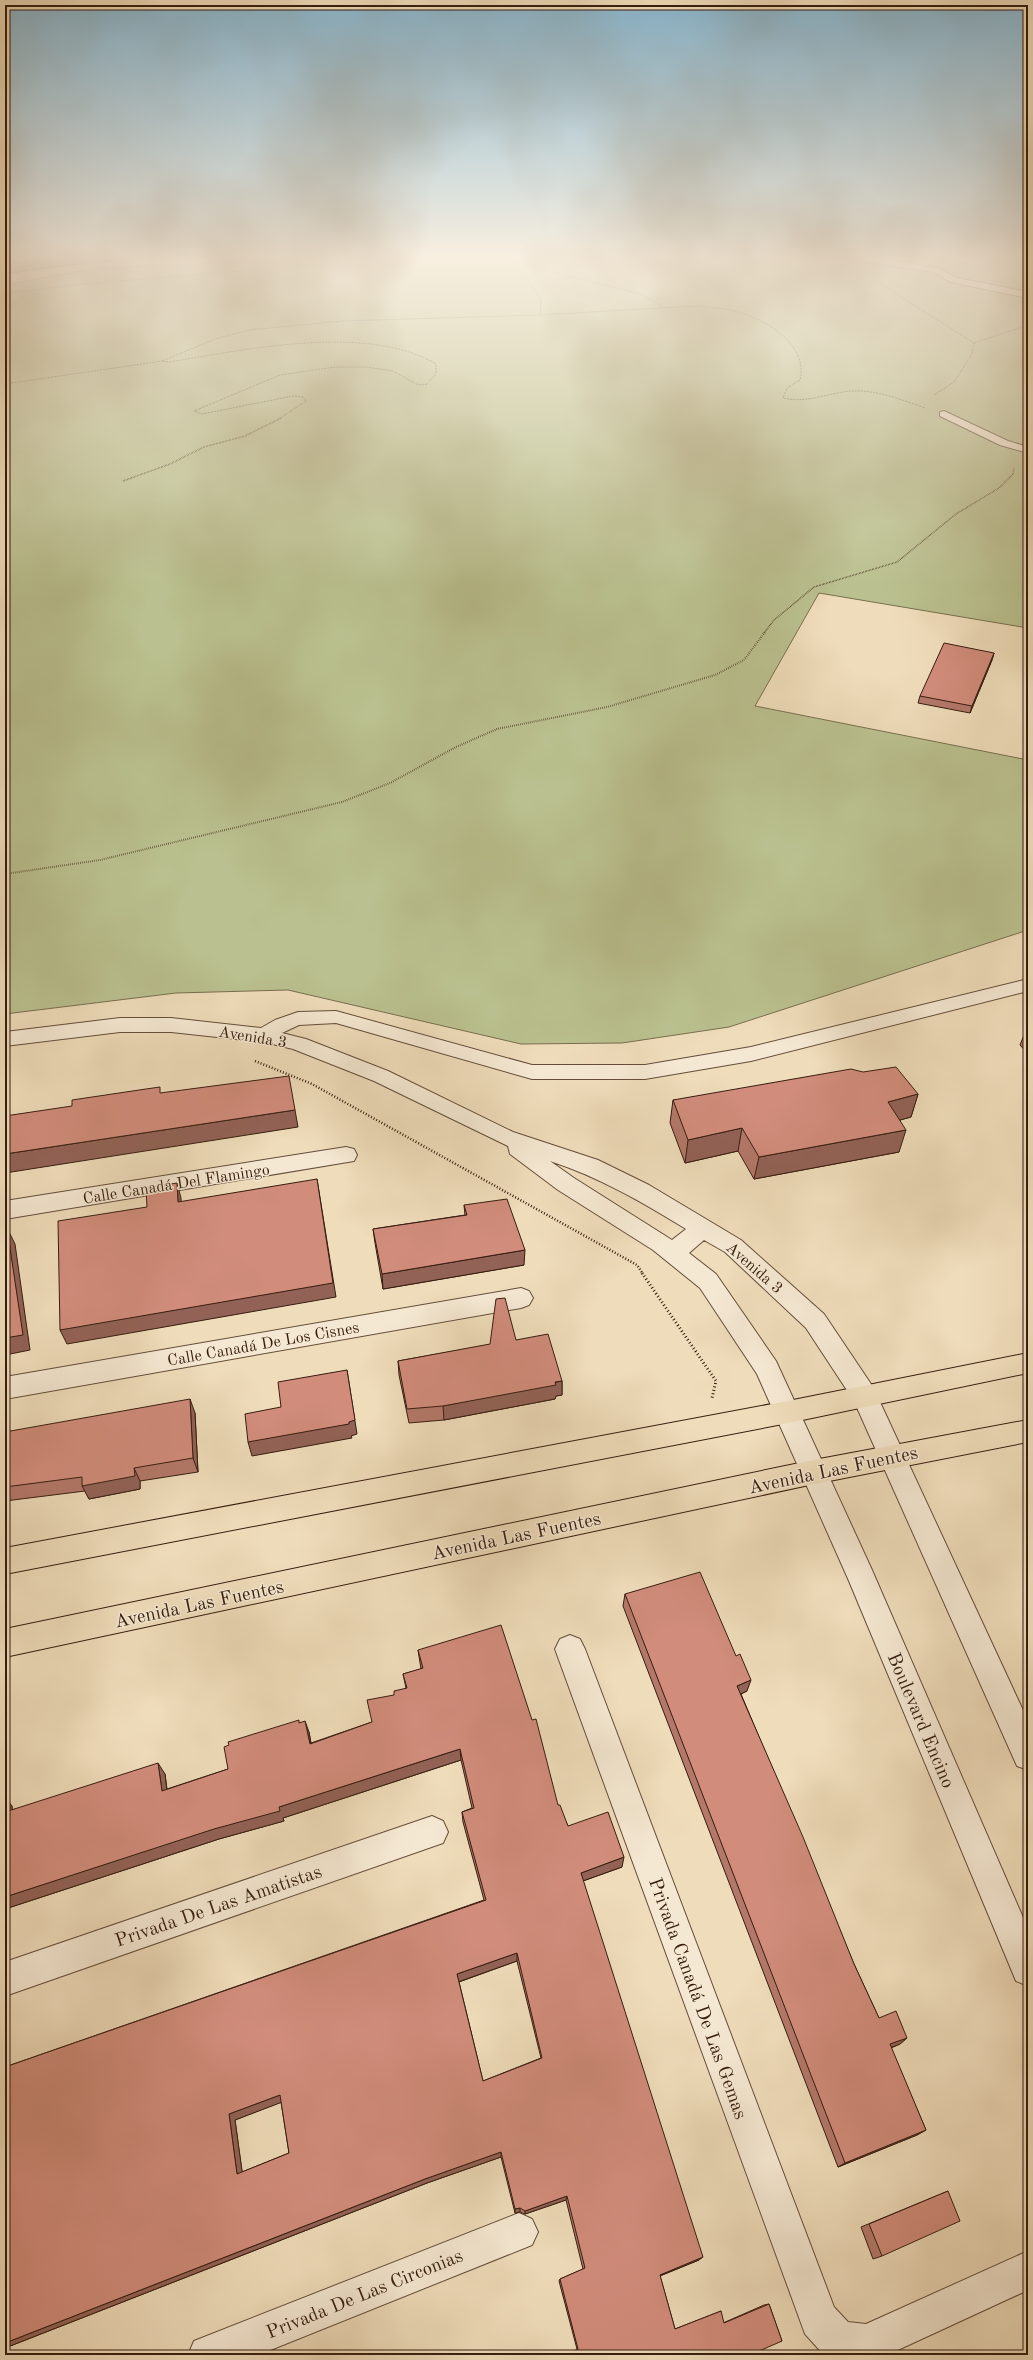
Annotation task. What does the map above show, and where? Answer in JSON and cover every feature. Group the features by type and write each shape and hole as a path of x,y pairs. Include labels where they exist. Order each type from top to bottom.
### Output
{"main road":[{"path":"5,1561 788,1412 864,1395 1028,1363"},
{"name":"Avenida Las Fuentes","path":"5,1643 814,1472 1028,1431"}],"street":[{"path":"944,414 1004,443 1028,450"},
{"path":"264,1035 280,1023 304,1016 336,1017 532,1072 645,1072 751,1054 1028,985"},
{"name":"Avenida 3","path":"5,1039 120,1025 171,1025 264,1035 299,1044 381,1076 505,1137 590,1166 641,1191 733,1246 815,1321 864,1395 892,1456"},
{"name":"Avenida 3","path":"505,1137 566,1184 673,1253 708,1281 767,1368 814,1472"},
{"name":"Calle Canadá Del Flamingo","path":"5,1210 346,1155"},
{"path":"673,1253 703,1228"},
{"name":"Calle Canadá De Los Cisnes","path":"5,1388 521,1298"},
{"path":"892,1456 1028,1755"},
{"name":"Boulevard Encino","path":"814,1472 862,1579 1028,1969"},
{"name":"Privada Canadá De Las Gemas","path":"570,1649 819,2320 838,2340 867,2344 1028,2270"},
{"name":"Privada De Las Amatistas","path":"5,1978 432,1832"},
{"name":"Privada De Las Circonias","path":"208,2355 519,2232"}],"path":[{"path":"5,384 134,365"},
{"path":"123,481 170,464 204,447 245,436 274,423 306,401 303,397 293,396 202,414 194,411 280,375 335,367 367,368 393,371 416,384 423,385 428,384 436,374 436,365"},
{"path":"802,365 804,369 800,380 787,388 783,398 802,401 853,391 874,392 944,414"},
{"path":"944,414 934,399 935,393 954,382 965,365"},
{"path":"5,874 100,860 342,802 390,783 456,747 497,730 607,707 715,675 744,660 774,620 814,586 897,562 956,514 999,488 1013,474 1015,458 1004,443"}],"green space":[{"path":"5,365 1028,365 1028,628 819,593 755,706 1028,760 1028,930 729,1027 622,1043 521,1044 288,990 176,993 5,1014"}],"building":[{"path":"944,643 994,653 972,706 920,696"},
{"path":"896,1067 918,1094 888,1102 906,1130 759,1157 742,1128 688,1140 673,1100 851,1069 863,1072"},
{"path":"289,1076 295,1110 5,1154 5,1116 72,1106 72,1100 160,1087 160,1093"},
{"path":"317,1179 333,1283 60,1330 58,1221 147,1207 146,1188 177,1183 178,1202"},
{"path":"507,1199 525,1250 382,1274 373,1229 467,1215 464,1205"},
{"path":"5,1228 7,1228 23,1335 5,1338"},
{"path":"505,1298 516,1340 548,1334 562,1381 555,1382 556,1385 443,1406 407,1409 398,1361 490,1344 496,1299"},
{"path":"347,1370 355,1420 349,1422 349,1424 248,1442 245,1414 281,1407 278,1382"},
{"path":"190,1399 193,1458 134,1468 135,1476 82,1486 82,1477 5,1487 5,1432"},
{"path":"700,1572 736,1656 740,1654 751,1680 737,1686 803,1837 854,1964 879,2018 896,2011 907,2038 890,2044 926,2130 845,2163 625,1594"},
{"path":"501,1625 532,1720 536,1719 558,1805 560,1805 568,1826 608,1812 624,1857 581,1873 703,2257 660,2275 675,2329 721,2311 724,2323 769,2304 782,2341 750,2355 564,2355 578,2349 560,2279 585,2268 567,2196 525,2211 520,2208 515,2209 501,2152 425,2179 5,2343 5,2067 486,1900 462,1812 474,1808 460,1749 279,1807 280,1811 214,1829 5,1897 5,1812 158,1763 162,1791 228,1769 224,1747 229,1745 228,1742 299,1720 299,1723 305,1721 310,1744 372,1722 367,1700 394,1695 394,1691 407,1688 403,1674 423,1668 418,1650","holes":["517,1953 542,2058 483,2081 457,1974","280,2095 289,2153 237,2174 229,2114"]},
{"path":"948,2191 960,2221 882,2256 869,2224"}]}
